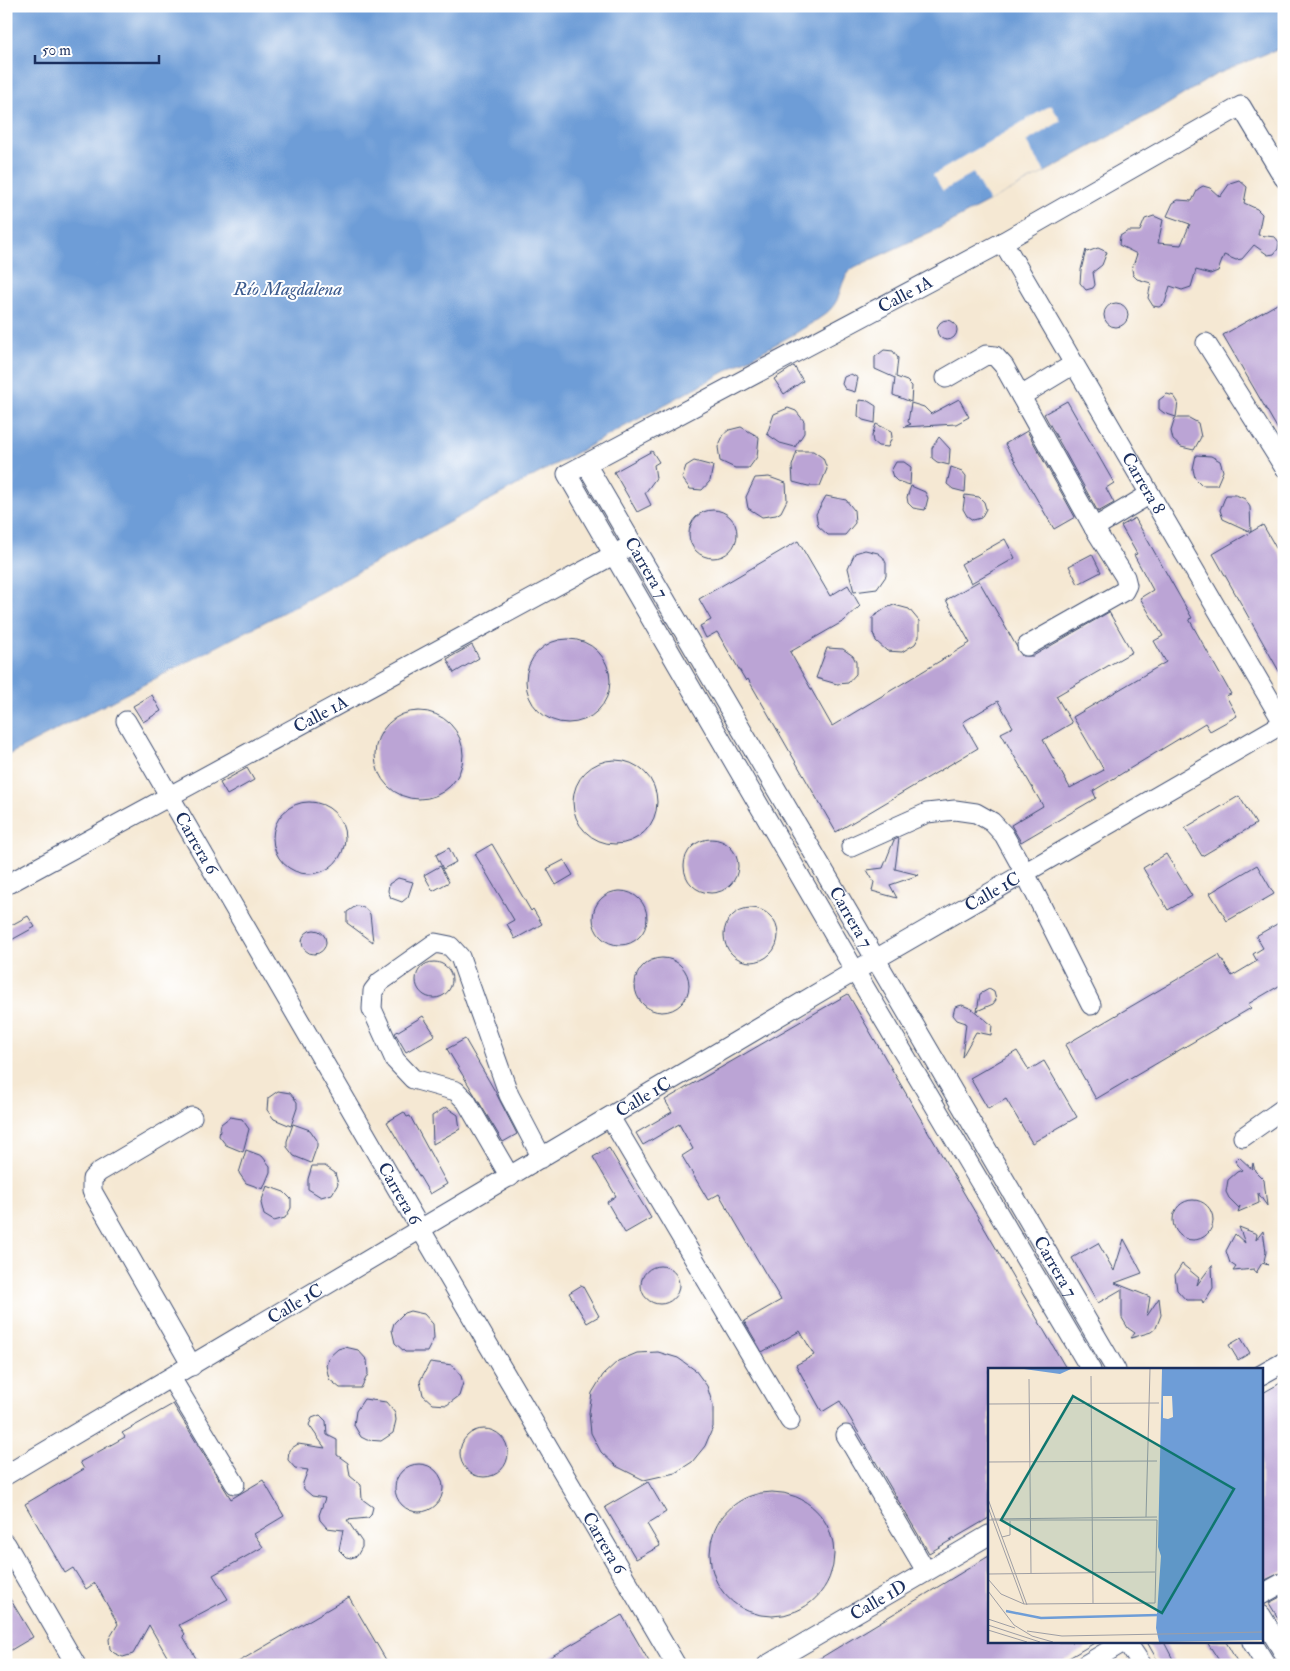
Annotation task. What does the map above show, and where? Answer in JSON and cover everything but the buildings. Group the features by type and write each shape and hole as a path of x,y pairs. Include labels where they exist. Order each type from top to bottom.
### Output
{"street":[{"name":"Calle 1A","path":"567,474 1003,242 1241,106 1284,178"},
{"name":"Carrera 8","path":"1003,242 1284,723"},
{"path":"1206,343 1284,466"},
{"path":"946,378 986,355 995,356 1004,366 1094,528 1125,577 1127,585 1124,591 1027,646"},
{"path":"1021,396 1074,364"},
{"name":"Carrera 7","path":"586,464 1115,1368"},
{"name":"Carrera 7","path":"567,474 855,971 1089,1368"},
{"path":"1094,528 1150,494"},
{"name":"Calle 1A","path":"6,886 168,795 633,544"},
{"name":"Carrera 6","path":"126,721 676,1665"},
{"name":"Calle 1C","path":"6,1476 855,971 1284,723"},
{"path":"723,744 744,733"},
{"path":"851,847 926,813 955,810 969,812 992,822 1004,836 1025,873 1092,1005"},
{"path":"803,881 823,868"},
{"path":"510,1177 466,1101 456,1091 413,1079 395,1060 372,1009 373,991 380,982 435,943 450,946 460,957 509,1095 542,1158"},
{"path":"1243,1137 1284,1108"},
{"path":"192,1117 98,1172 92,1179 92,1191 192,1366"},
{"path":"610,1117 790,1421"},
{"path":"1262,1374 1284,1362"},
{"path":"171,1378 235,1484"},
{"path":"846,1435 926,1571"},
{"name":"Calle 1D","path":"767,1665 988,1536"},
{"path":"6,1544 76,1665"},
{"path":"1262,1594 1284,1582"},
{"path":"1262,1617 1284,1652"},
{"path":"1085,1665 1120,1644 1128,1644 1142,1665"},
{"path":"1253,1644 1266,1665"}],"water":[{"name":"Río Magdalena","path":"6,6 1284,6 1284,46 1215,75 1168,104 1045,172 935,230 853,268 844,279 834,305 819,319 796,333 299,604 6,756"}],"pier":[{"path":"1051,105 1061,121 1026,142 1045,172 989,202 973,173 943,191 933,175"}]}
